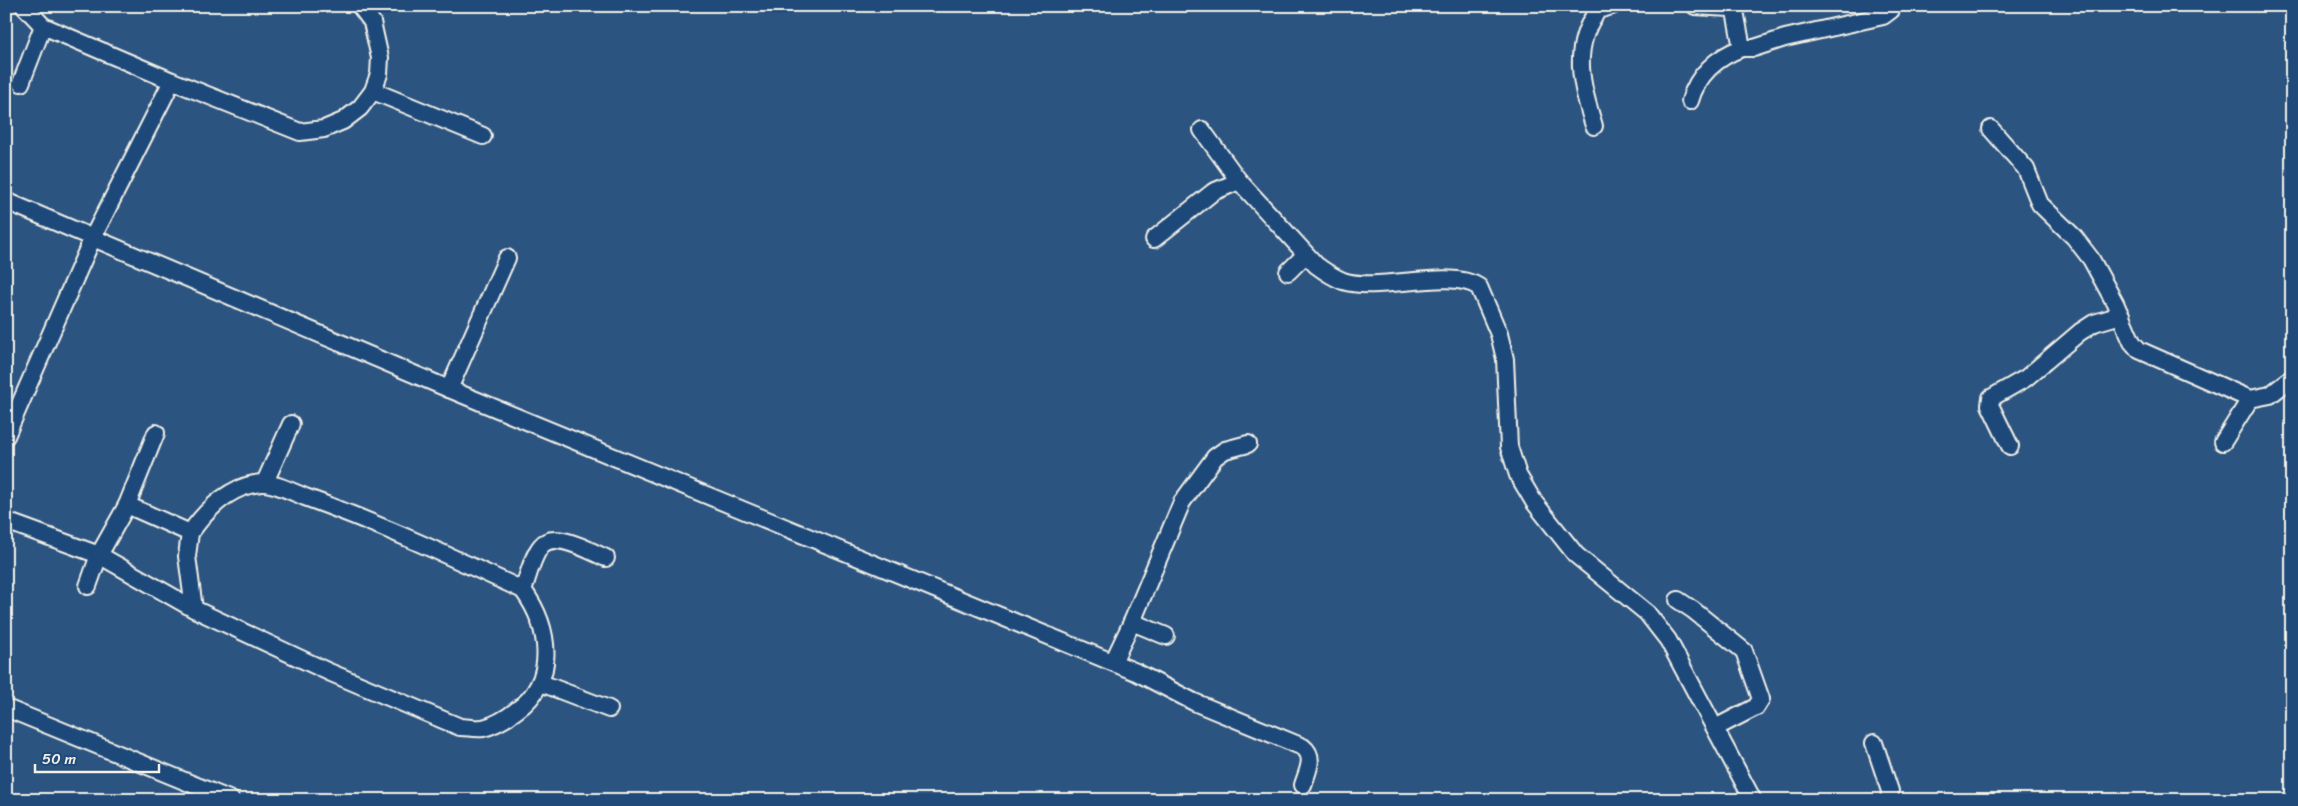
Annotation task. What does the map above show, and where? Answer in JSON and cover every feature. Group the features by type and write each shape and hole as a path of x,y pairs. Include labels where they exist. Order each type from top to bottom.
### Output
{"street":[{"path":"24,6 43,26 172,82 300,132 324,129 343,121 360,108 373,91 380,58 372,22 360,6"},
{"path":"1594,126 1580,80 1583,43 1598,10 1612,6"},
{"path":"1695,6 1730,8 1735,11 1742,48"},
{"path":"1690,101 1693,89 1702,76 1722,57 1742,48 1754,48 1785,38 1883,16 1891,10 1892,6"},
{"path":"21,83 43,26"},
{"path":"6,436 93,237 172,82"},
{"path":"373,91 483,136"},
{"path":"1991,129 2026,168 2040,204 2074,237 2091,259 2121,316 2132,342 2139,350 2250,399 2270,395 2292,378"},
{"path":"1202,130 1239,182 1305,255 1316,265 1343,281 1375,284 1420,280 1458,281 1474,284 1479,287 1499,334 1505,359 1508,447 1518,475 1534,502 1576,555 1647,612 1658,626 1668,640 1753,800"},
{"path":"1154,239 1213,192 1239,182"},
{"path":"6,201 449,389 1113,662 1194,702 1303,747 1309,752 1311,758 1303,785"},
{"path":"1288,272 1305,255"},
{"path":"449,389 508,258"},
{"path":"2010,446 1990,405 1991,398 2026,378 2080,332 2094,324 2121,316"},
{"path":"2223,442 2250,399"},
{"path":"265,482 291,424"},
{"path":"88,586 99,555 127,505 156,433"},
{"path":"1113,662 1132,622 1182,502 1190,489 1215,457 1225,450 1248,444"},
{"path":"6,521 99,555 194,609 329,672 460,727 482,728 506,719 529,702 541,683 546,662 543,637 535,606 523,590 369,520 265,482 245,486 225,497 203,514 190,533 187,556 194,609"},
{"path":"127,505 190,533"},
{"path":"523,590 540,547 547,541 557,539 606,558"},
{"path":"1678,600 1744,651 1761,698 1760,703 1756,707 1715,728"},
{"path":"1132,622 1166,636"},
{"path":"541,683 608,709"},
{"path":"6,708 231,800"},
{"path":"1874,743 1890,791 1889,800"}]}
